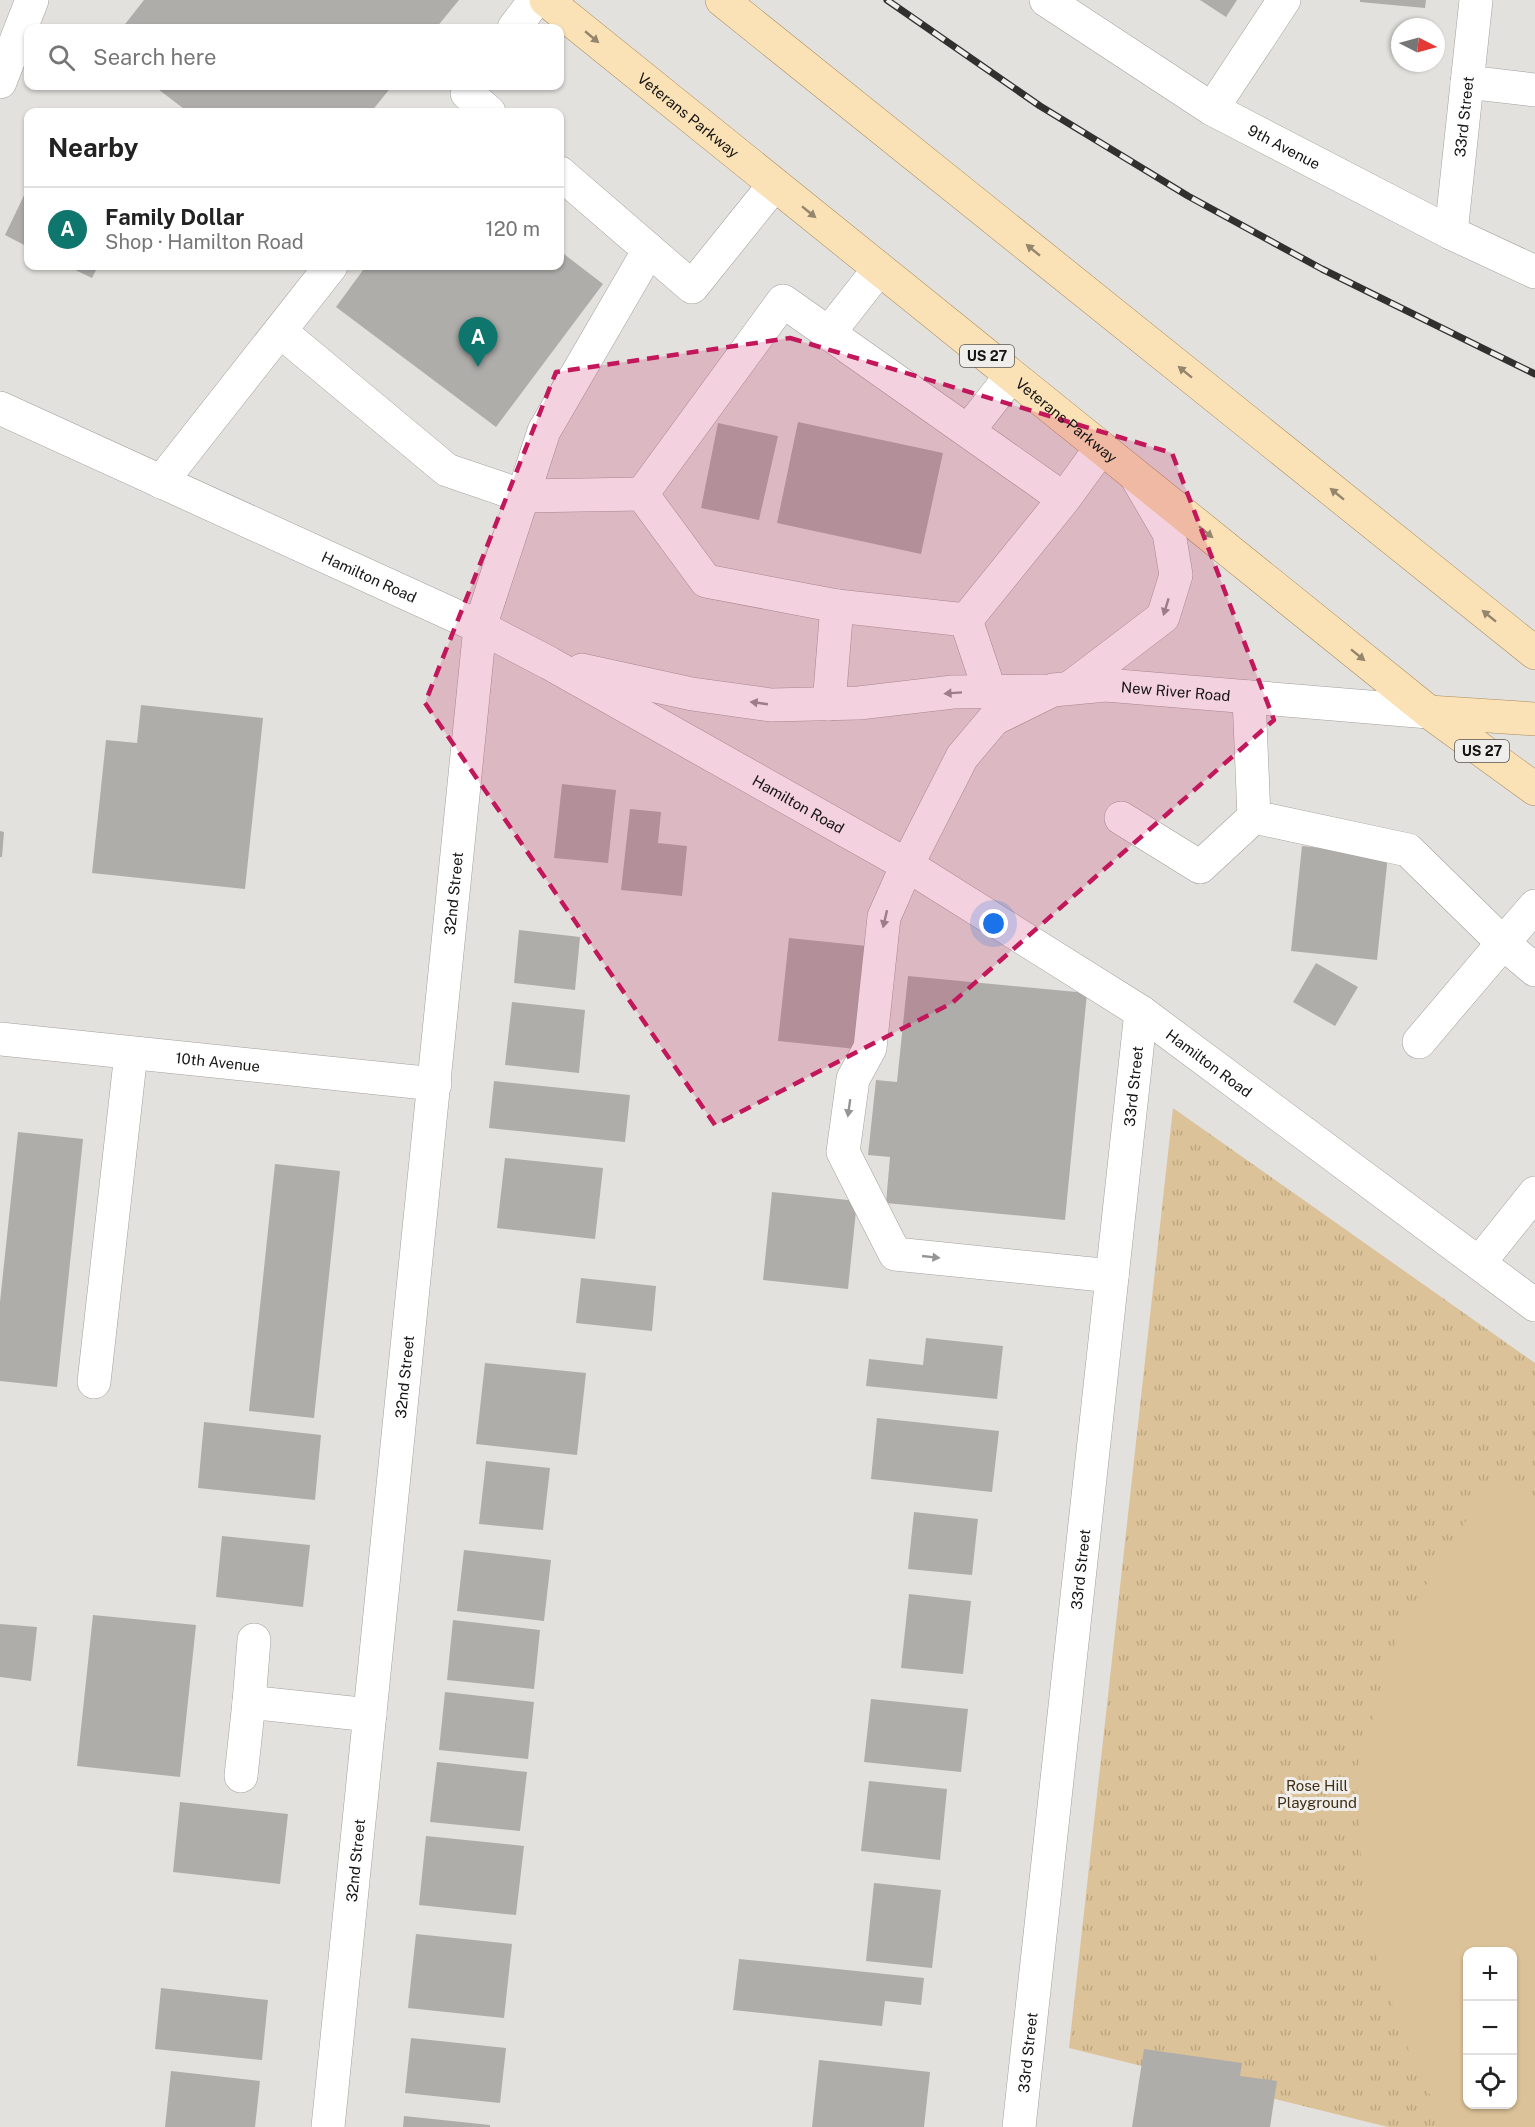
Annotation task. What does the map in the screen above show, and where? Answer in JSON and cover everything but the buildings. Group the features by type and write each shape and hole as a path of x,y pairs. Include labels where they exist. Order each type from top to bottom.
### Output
{"main road":[{"name":"Veterans Parkway","path":"546,0 1429,712 1535,789"},
{"path":"722,0 1535,653"},
{"name":"New River Road","path":"1429,712 1535,719"}],"street":[{"path":"0,82 32,0"},
{"path":"517,24 535,0"},
{"name":"9th Avenue","path":"1046,0 1212,109 1451,233 1535,272"},
{"path":"1212,109 1284,0"},
{"name":"33rd Street","path":"1451,233 1476,0"},
{"path":"1467,82 1535,90"},
{"path":"564,176 692,287 774,185"},
{"name":"32nd Street","path":"328,2127 480,627 544,431 649,250"},
{"path":"828,334 879,269"},
{"path":"161,482 328,270"},
{"path":"642,494 783,301 1064,499"},
{"path":"280,331 447,470 523,496 642,494"},
{"path":"968,431 1011,376"},
{"name":"Hamilton Road","path":"0,408 480,627 549,663 907,865 1141,1012 1535,1305"},
{"path":"966,620 1064,499 1101,448"},
{"path":"549,663 692,694 771,705 859,704 953,692 1062,689 1163,618 1176,575 1170,533 1136,476"},
{"path":"642,494 706,581 837,606 966,620"},
{"path":"830,704 837,606"},
{"path":"966,620 990,692"},
{"name":"New River Road","path":"1112,1276 895,1254 843,1152 853,1079 870,1048 884,916 907,865 962,757 994,719 1062,689 1106,685 1429,712"},
{"path":"1121,818 1200,867 1254,817 1249,697"},
{"path":"1254,817 1408,850 1503,943 1535,970"},
{"path":"1419,1042 1535,906"},
{"name":"33rd Street","path":"1019,2127 1141,1012"},
{"name":"10th Avenue","path":"0,1039 435,1084"},
{"path":"94,1382 131,1053"},
{"path":"1479,1263 1535,1193"},
{"path":"241,1776 254,1640"},
{"path":"249,1702 370,1715"}],"highlighted area":[{"path":"790,338 1172,453 1274,720 952,1003 715,1125 425,703 556,372"}],"green space":[{"name":"Rose Hill Playground","path":"1173,1108 1535,1363 1535,2127 1388,2127 1069,2048"},
{"path":"1492,1479 1535,1512 1535,2127 1452,2127 1418,2077 1365,1925 1356,1771 1403,1622"}],"railway":[{"path":"887,0 1040,106 1188,196 1322,269 1535,374"}],"place":[{"name":"Family Dollar","path":"478,367"}]}
